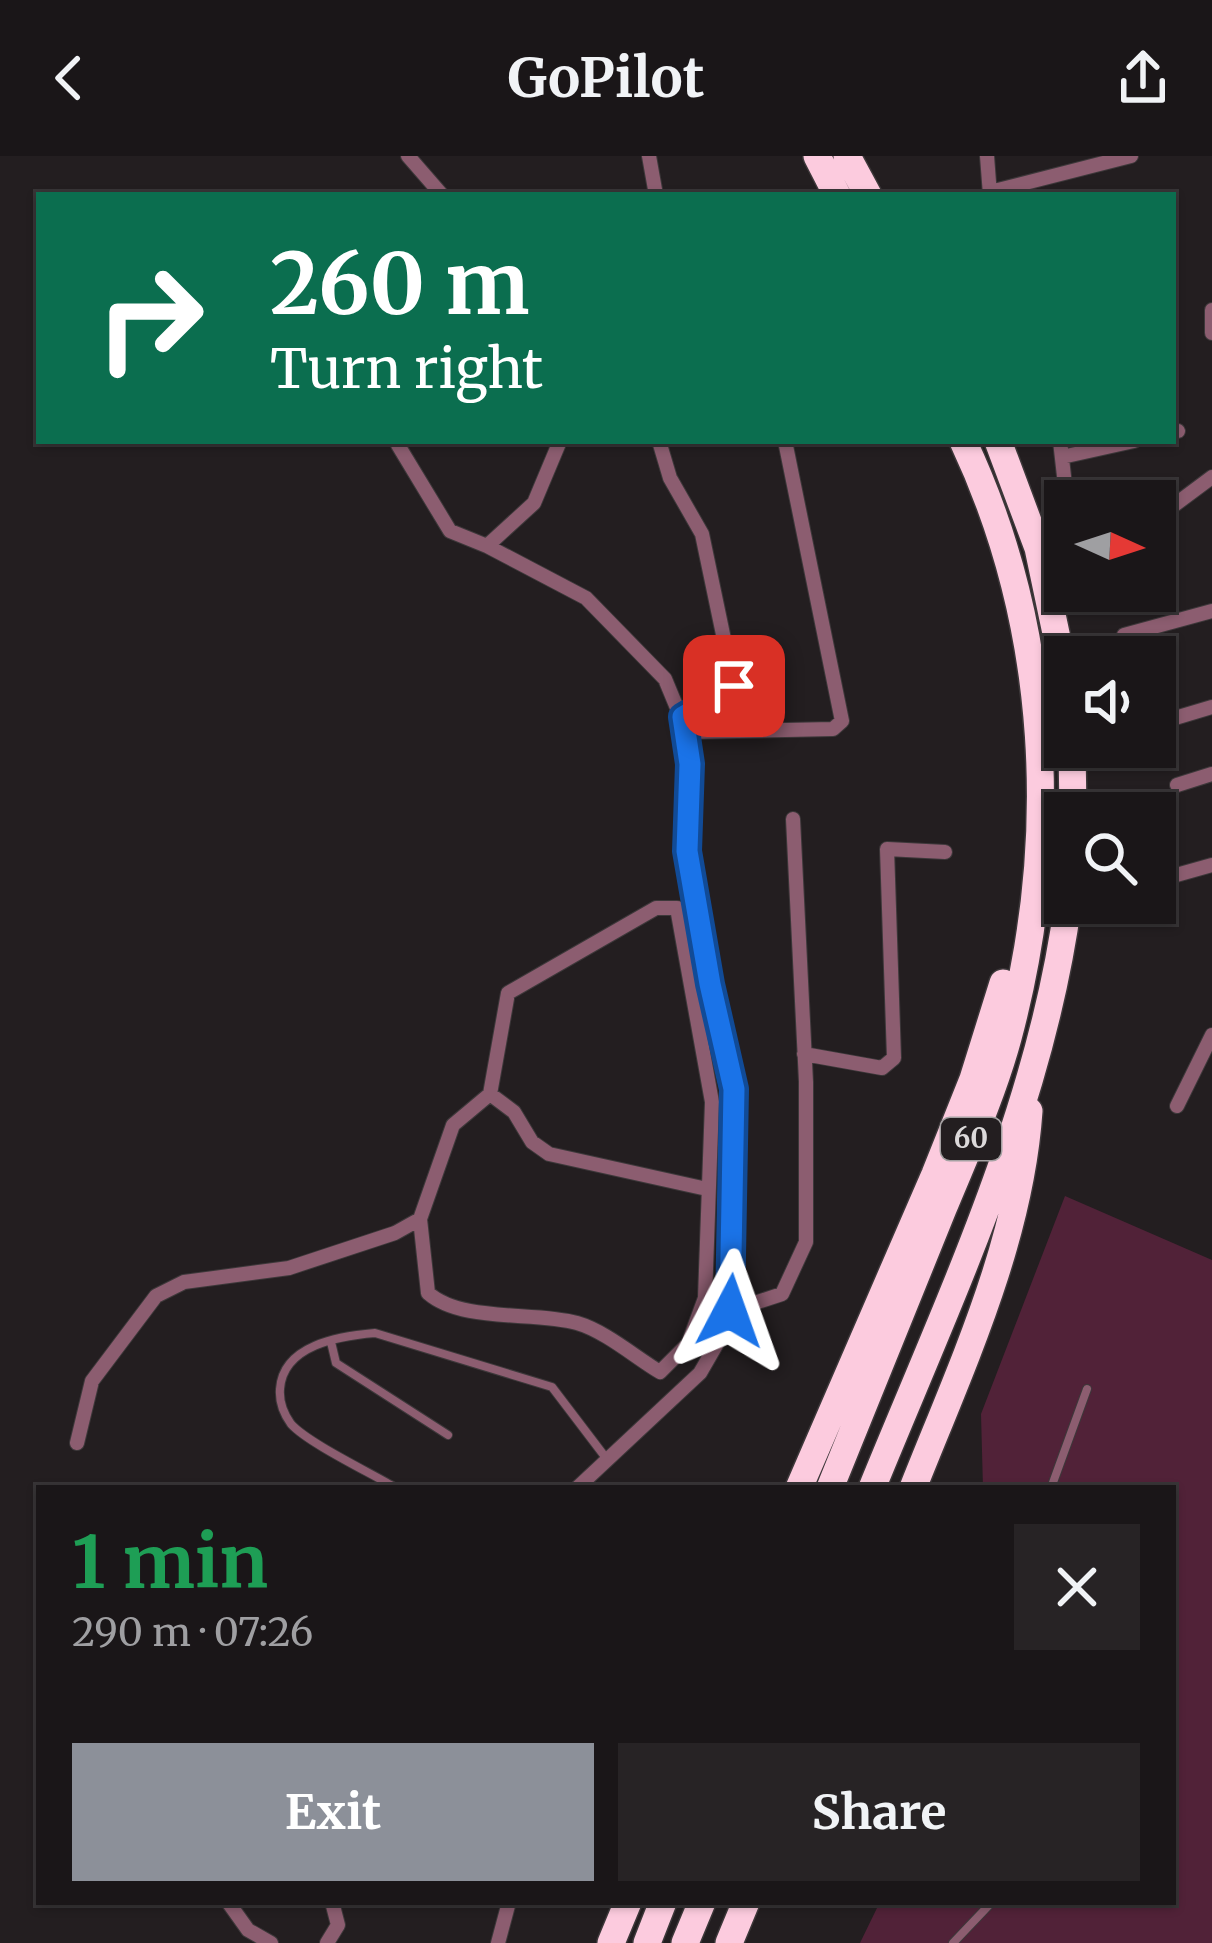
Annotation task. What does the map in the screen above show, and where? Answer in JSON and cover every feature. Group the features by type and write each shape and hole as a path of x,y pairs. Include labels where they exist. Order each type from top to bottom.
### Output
{"highway":[{"path":"817,156 835,192"},
{"path":"847,156 866,192"},
{"name":"60","path":"831,1485 996,1077 1032,922 1042,772 1035,688 1020,605 997,525 964,444"},
{"path":"999,444 1038,548 1057,636"},
{"path":"800,1485 974,1078 1000,995 1042,772"},
{"name":"60","path":"873,1485 976,1234 1031,1071 1055,982 1064,924"},
{"path":"914,1485 1012,1217 1026,1143 1031,1071"},
{"path":"611,1943 627,1905"},
{"path":"647,1943 662,1905"},
{"path":"685,1943 700,1905"},
{"path":"729,1943 745,1905"}],"street":[{"path":"408,156 439,192"},
{"path":"650,156 654,191"},
{"path":"987,156 990,192"},
{"path":"994,192 1131,156"},
{"path":"1212,310 1212,333"},
{"path":"398,444 450,531 586,598 665,679 685,724 687,851 734,1089 730,1311 710,1359 580,1485"},
{"path":"487,546 534,503 559,444"},
{"path":"659,444 670,478 703,534 734,686 733,696 724,704 692,711 685,724"},
{"path":"685,724 833,729 842,721 786,444"},
{"path":"1064,480 1061,449 1107,444"},
{"path":"1176,504 1212,477"},
{"path":"1124,635 1212,611"},
{"path":"1176,718 1212,707"},
{"path":"1177,785 1212,774"},
{"path":"730,1311 782,1294 806,1242 804,1054 793,819"},
{"path":"804,1054 882,1068 894,1058 886,849 944,852"},
{"path":"1176,875 1212,865"},
{"path":"660,1372 688,1344 705,1298 712,1102 677,908 656,908 508,993 490,1094 453,1125 420,1219 428,1293 436,1300 502,1315 580,1323 660,1372 680,1391"},
{"path":"1177,1106 1212,1035"},
{"path":"490,1094 514,1112 532,1142 549,1154 707,1189"},
{"path":"77,1443 92,1382 156,1296 184,1282 289,1268 395,1233 420,1219"},
{"path":"230,1905 256,1938 271,1943"},
{"path":"327,1943 338,1925 333,1905"},
{"path":"498,1943 508,1905"}],"lane":[{"path":"391,1485 293,1426 279,1402 281,1374 296,1353 376,1333 552,1387 607,1458"},
{"path":"331,1342 336,1363 448,1435"},
{"path":"1052,1485 1087,1389"},
{"path":"953,1943 989,1905"}],"shaded area":[{"path":"1065,1196 1212,1260 1212,1943 860,1943 877,1908 886,1905 1176,1905 1176,1485 983,1485 981,1414"}],"route":[{"path":"730,1311 734,1089 687,851 690,764 683,717 724,704 733,696 734,686"}]}
